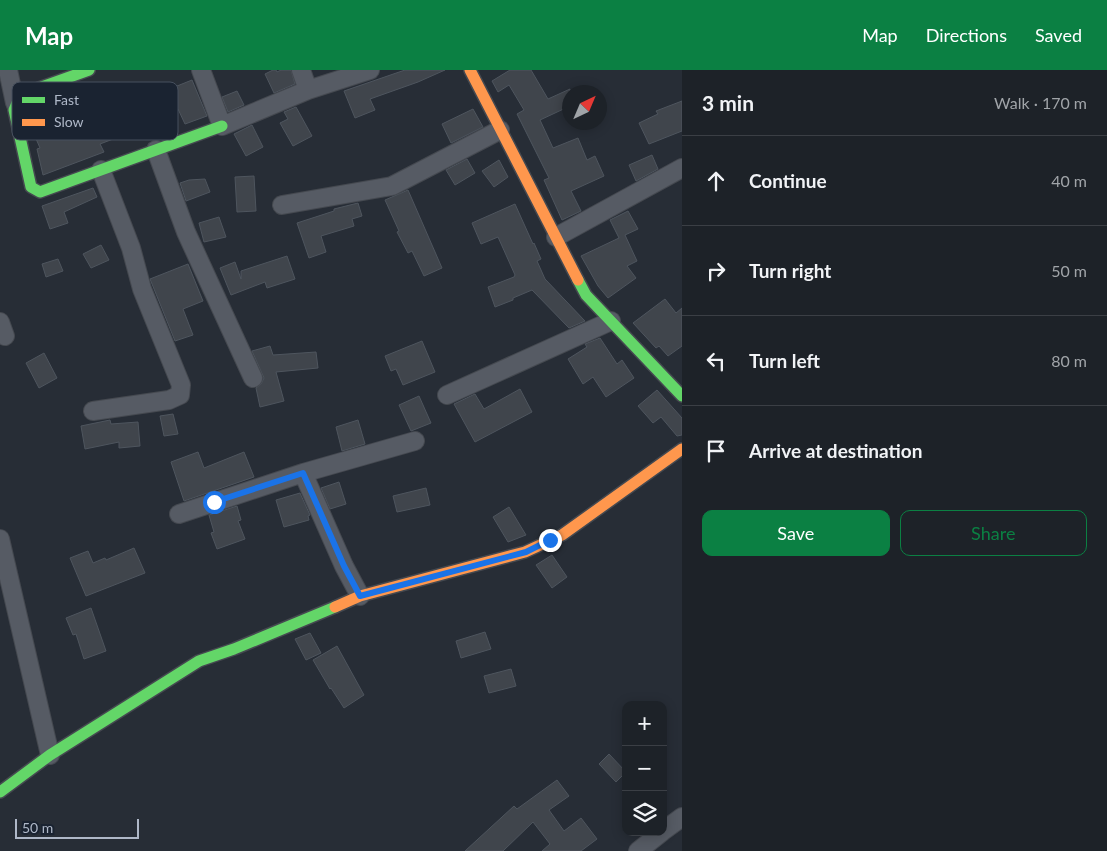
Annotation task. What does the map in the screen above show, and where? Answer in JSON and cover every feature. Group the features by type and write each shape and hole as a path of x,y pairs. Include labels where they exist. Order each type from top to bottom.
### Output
{"street":[{"path":"8,70 12,89"},
{"path":"56,82 89,70"},
{"path":"201,70 222,126"},
{"path":"301,70 308,90"},
{"path":"21,140 31,187 40,192 222,126 308,90 370,70"},
{"path":"470,70 586,295 682,396"},
{"path":"282,205 392,186 500,130"},
{"path":"156,150 186,232 252,378"},
{"path":"556,237 682,168"},
{"path":"93,411 169,400 180,395 182,385 142,288 131,248 101,170"},
{"path":"446,395 611,321"},
{"path":"179,514 303,473 415,441"},
{"path":"0,792 50,756 199,660 234,649 360,596 526,552 562,535 682,449"},
{"path":"303,473 344,566 360,596"},
{"path":"0,539 50,756"},
{"path":"667,829 682,817"},
{"path":"644,849 659,836"}],"building":[{"path":"273,70 277,72 291,70 295,84 274,93 265,74"},
{"path":"405,70 445,70 370,99 375,110 355,118 344,91"},
{"path":"510,70 531,70 548,99 562,93 562,110 540,120 553,148 578,138 587,160 595,156 604,176 571,191 581,211 562,220 544,180 549,178 517,114 524,110 509,85 498,92 492,81"},
{"path":"192,80 207,116 185,124 178,109 178,86"},
{"path":"237,91 244,105 228,112 222,97"},
{"path":"682,101 682,131 649,144 639,123 658,114 656,111"},
{"path":"296,107 312,136 293,146 280,123 288,119 284,112"},
{"path":"473,109 483,127 451,143 442,124"},
{"path":"252,125 263,147 246,156 234,134"},
{"path":"37,140 110,140 100,144 104,152 43,175 37,149 40,148"},
{"path":"652,155 658,169 636,181 629,165"},
{"path":"467,159 475,173 455,185 446,170"},
{"path":"499,160 508,177 494,187 482,171"},
{"path":"254,176 256,211 237,212 235,177"},
{"path":"205,179 210,192 186,201 180,183 189,180"},
{"path":"93,188 97,197 64,212 68,223 50,229 42,206"},
{"path":"408,190 442,268 424,276 412,251 408,253 397,232 399,231 385,200"},
{"path":"358,203 362,216 352,219 354,226 321,236 326,252 309,258 297,223 334,211 334,209"},
{"path":"515,204 541,259 537,261 545,279 585,321 569,328 532,290 495,307 488,287 515,275 498,237 481,244 472,223"},
{"path":"628,211 638,229 625,235 637,261 627,266 636,278 608,298 598,286 581,256 619,238 610,220"},
{"path":"219,217 226,237 204,242 199,223"},
{"path":"101,245 109,260 91,268 83,254"},
{"path":"287,256 295,279 267,288 265,282 231,295 220,268 235,262 241,279 241,271"},
{"path":"58,259 63,271 46,277 42,264"},
{"path":"188,264 203,301 183,309 193,335 175,341 150,279"},
{"path":"665,299 676,313 682,308 682,346 668,356 659,346 656,348 633,323"},
{"path":"600,338 617,364 622,360 634,378 606,397 593,377 583,384 568,359 587,347 585,344"},
{"path":"422,341 435,372 403,385 396,369 391,371 385,356"},
{"path":"270,346 273,355 316,352 318,368 276,372 284,401 260,407 256,388 264,378 252,351"},
{"path":"44,353 57,378 39,388 26,363"},
{"path":"520,389 532,412 475,442 454,404 475,394 484,409"},
{"path":"657,390 682,418 682,435 677,436 661,417 653,423 638,406"},
{"path":"419,396 431,423 411,431 399,405"},
{"path":"173,414 178,434 164,436 160,416"},
{"path":"110,420 111,424 138,422 140,446 119,448 119,442 85,449 81,426"},
{"path":"358,420 365,444 342,451 336,427"},
{"path":"198,452 204,468 244,452 254,477 184,501 171,462"},
{"path":"339,482 346,504 330,509 321,488"},
{"path":"426,488 430,505 397,512 393,496"},
{"path":"300,493 310,515 308,516 309,520 284,527 276,500"},
{"path":"237,506 241,520 238,521 245,539 217,549 211,533 214,532 209,515"},
{"path":"509,507 526,535 508,542 493,517"},
{"path":"134,548 145,573 86,596 70,558 88,551 93,563 105,558 106,560"},
{"path":"552,555 567,577 552,588 536,565"},
{"path":"91,608 106,651 84,659 76,634 73,635 66,618"},
{"path":"485,632 491,649 461,658 456,641"},
{"path":"310,633 321,653 306,660 295,639"},
{"path":"337,646 364,695 344,708 313,660"},
{"path":"511,669 516,686 489,693 484,676"},
{"path":"609,754 622,768 622,776 616,782 599,764"},
{"path":"557,780 569,796 549,810 564,831 581,818 597,839 581,851 542,851 550,844 533,822 503,851 465,851 514,806 517,809"}],"traffic: fast":[{"path":"56,82 89,70"},
{"path":"21,140 31,187 40,192 222,126"},
{"path":"578,280 586,295 682,396"},
{"path":"0,792 50,755 199,661 234,649 335,607"}],"traffic: slow":[{"path":"470,70 578,280"},
{"path":"335,607 360,596 525,552 562,535 682,449"}],"route":[{"path":"214,502 303,473 344,566 360,596 526,552 550,540"}]}
